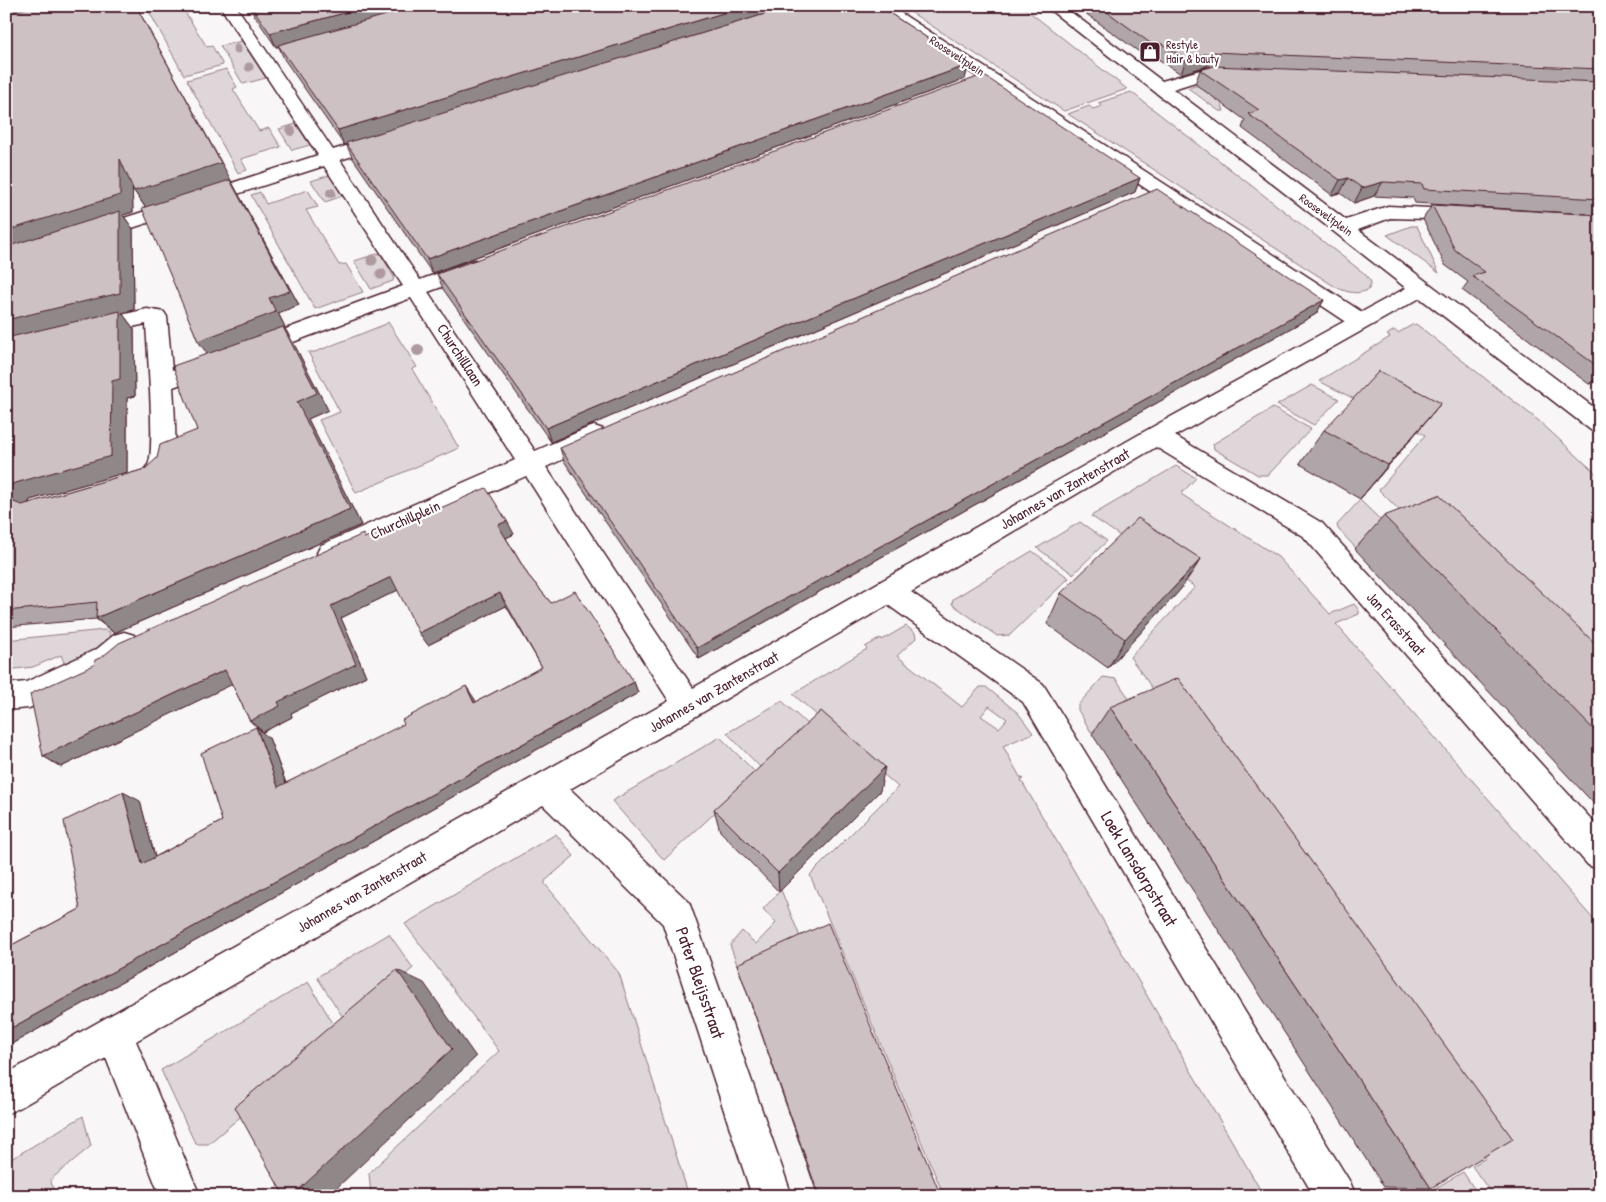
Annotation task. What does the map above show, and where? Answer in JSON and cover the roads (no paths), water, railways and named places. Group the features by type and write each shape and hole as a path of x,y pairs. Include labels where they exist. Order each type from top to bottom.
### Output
{"street":[{"name":"Churchilllaan","path":"228,6 272,56 328,157 689,706"},
{"name":"Rooseveltplein","path":"879,6 990,78 1151,195 1360,321"},
{"name":"Rooseveltplein","path":"1053,6 1600,425"},
{"path":"1159,88 1206,73 1256,75"},
{"path":"971,85 990,78"},
{"path":"81,238 395,137"},
{"path":"1344,228 1388,212 1415,211 1482,215"},
{"path":"162,382 489,262"},
{"name":"Johannes van Zantenstraat","path":"6,1095 890,591 1156,436 1422,288"},
{"path":"72,334 147,316 156,318 162,382 162,467 150,477 132,483"},
{"name":"Churchillplein","path":"311,562 613,427"},
{"name":"Jan Erasstraat","path":"1156,436 1312,530 1600,854"},
{"name":"Loek Lansdorpstraat","path":"890,591 1033,693 1336,1196"},
{"path":"6,697 29,695 107,658 123,644 150,632"},
{"name":"Pater Bleijsstraat","path":"546,787 677,914 772,1196"},
{"path":"114,1033 180,1196"}],"place":[{"name":"Restyle Hair & bauty","path":"1150,52"}]}
